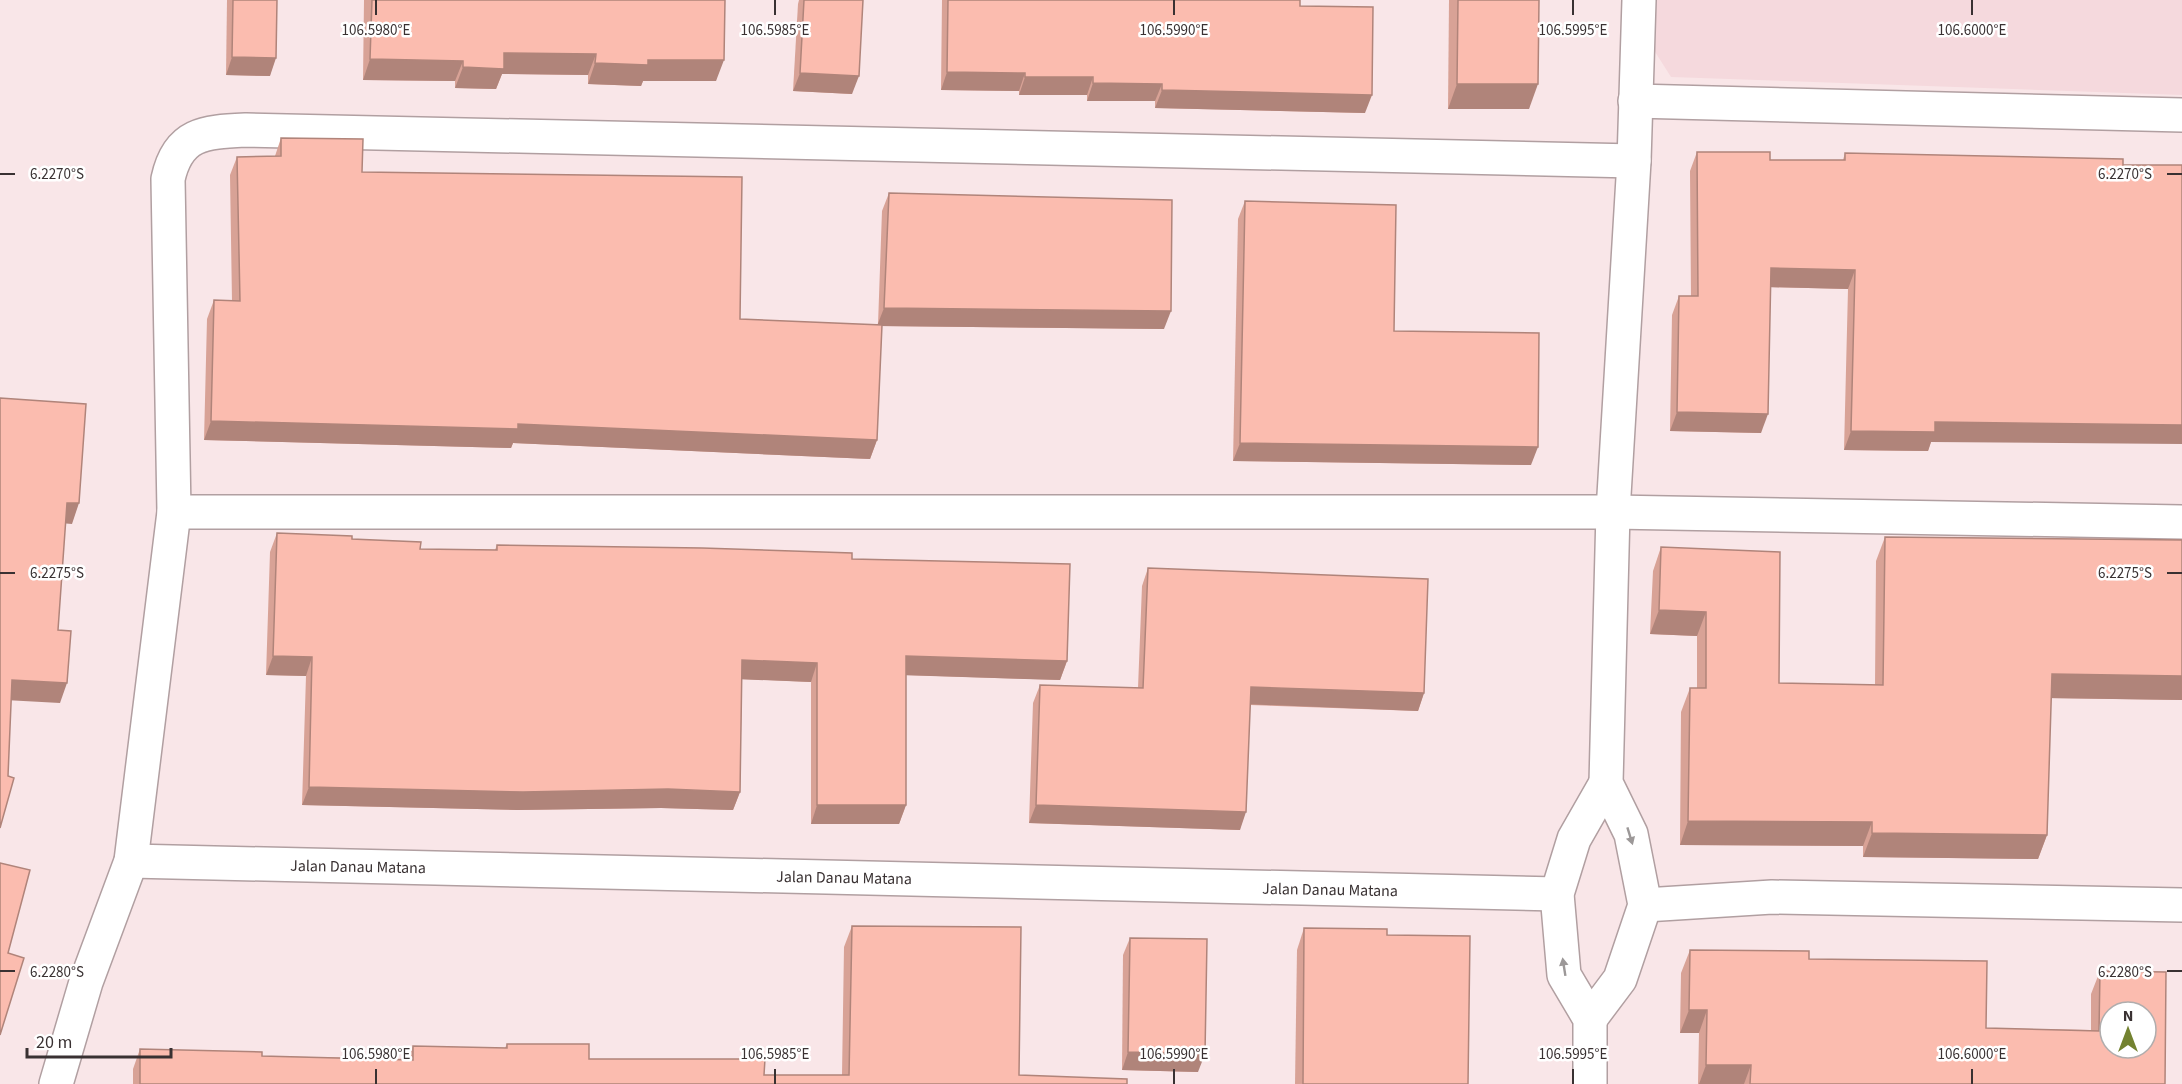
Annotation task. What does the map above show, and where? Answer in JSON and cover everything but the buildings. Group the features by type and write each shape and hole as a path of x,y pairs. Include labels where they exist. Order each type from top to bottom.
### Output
{"street":[{"path":"1590,1019 1620,979 1645,905 1631,834 1606,783 1613,512 1634,161 1639,0"},
{"path":"1635,101 2182,115"},
{"path":"56,1084 86,982 132,861 174,512 168,179 172,160 185,142 210,132 270,130 1634,161"},
{"path":"174,512 1613,512 2182,522"},
{"path":"1590,1084 1590,1019 1564,975 1557,894 1574,839 1606,783"},
{"name":"Jalan Danau Matana","path":"132,861 1557,894"},
{"path":"1645,905 1772,897 2182,905"}],"shaded area":[{"path":"1641,0 2182,0 2182,95 1671,77 1652,47"}]}
